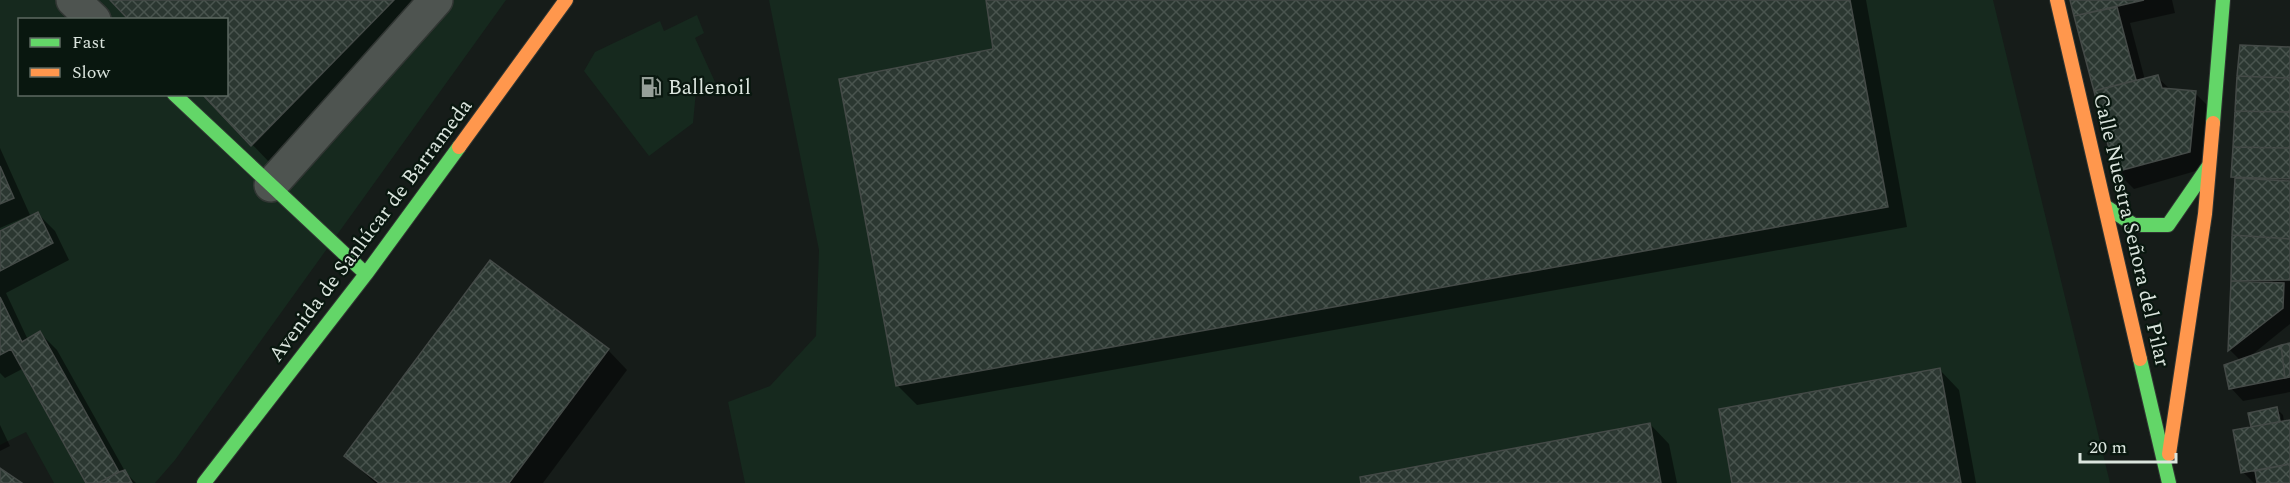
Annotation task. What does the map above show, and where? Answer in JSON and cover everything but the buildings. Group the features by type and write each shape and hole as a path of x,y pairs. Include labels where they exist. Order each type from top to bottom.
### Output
{"street":[{"path":"73,0 92,18"},
{"path":"271,185 436,0"},
{"name":"Avenida de Sanlúcar de Barrameda","path":"204,483 366,274 566,0"},
{"name":"Calle Nuestra Señora del Pilar","path":"2057,0 2167,477"},
{"path":"2167,477 2205,214 2223,0"},
{"path":"176,96 366,274"},
{"path":"2105,206 2134,225 2168,225 2208,167"}],"shaded area":[{"path":"0,0 506,0 175,460 155,483 54,483 26,432 0,445"},
{"path":"769,0 1993,0 2110,483 745,483 728,402 770,386 816,336 819,250"},
{"name":"Ballenoil","path":"697,15 704,33 695,38 715,82 696,91 693,123 649,156 584,71 595,52 660,21 664,31"}],"traffic: fast":[{"path":"2213,123 2223,0"},
{"path":"176,96 366,274"},
{"path":"204,483 366,274 459,147"},
{"path":"2105,206 2134,225 2168,225 2208,167"},
{"path":"2140,359 2169,483"}],"traffic: slow":[{"path":"459,147 566,0"},
{"path":"2057,0 2140,359"},
{"path":"2169,454 2205,214 2213,123"}],"place":[{"name":"Ballenoil","path":"651,87"}]}
